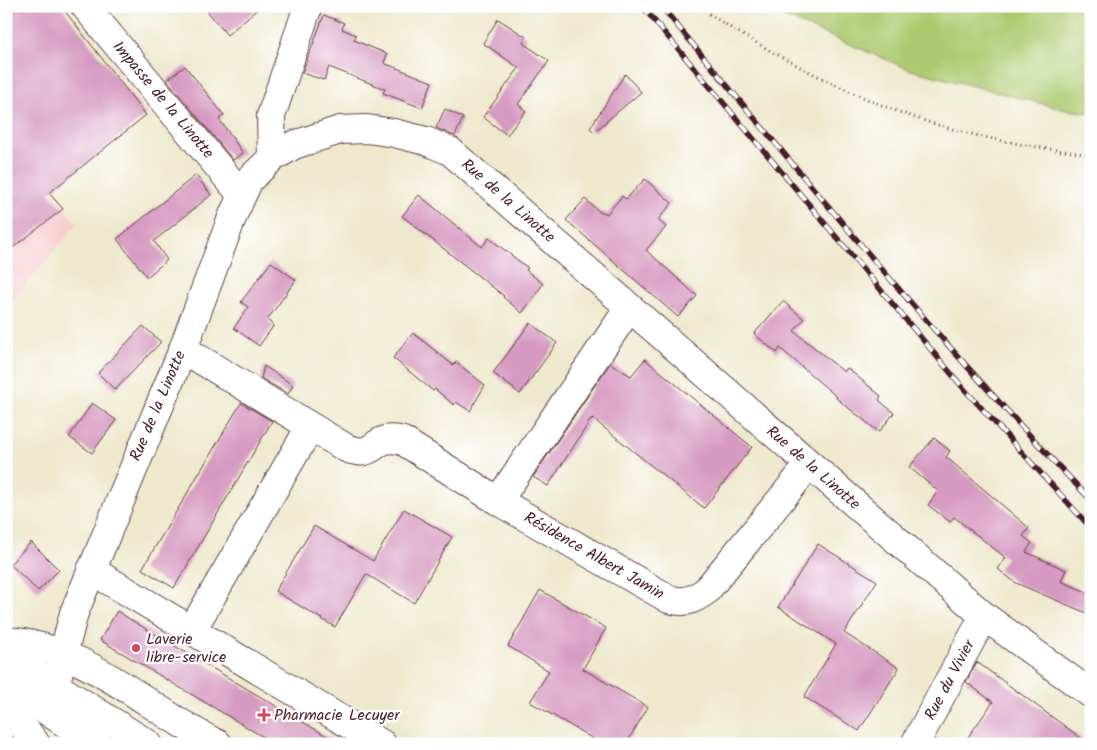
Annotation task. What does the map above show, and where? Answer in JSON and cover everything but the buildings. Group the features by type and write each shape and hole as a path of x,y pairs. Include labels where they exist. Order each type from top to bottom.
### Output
{"street":[{"name":"Impasse de la Linotte","path":"85,6 241,194"},
{"path":"272,158 271,116 308,6"},
{"name":"Rue de la Linotte","path":"55,686 74,613 183,349 241,194 249,180 272,158 294,145 340,130 367,129 394,132 426,141 450,151 984,616 1091,694"},
{"path":"498,501 629,308"},
{"name":"Résidence Albert Jamin","path":"183,349 310,427 359,453 371,450 382,440 390,437 403,441 498,501 669,599 680,603 693,600 706,591 809,465"},
{"path":"192,630 310,427"},
{"path":"91,570 382,744"},
{"path":"13,645 74,613"},
{"name":"Rue du Vivier","path":"915,744 984,616"},
{"path":"13,645 75,658 218,744"},
{"path":"13,645 55,686 148,744"},
{"path":"6,684 97,744"},
{"path":"6,703 36,744"}],"path":[{"path":"709,14 807,70 908,114 944,127 984,137 1091,155"}],"shaded area":[{"path":"6,134 77,224 6,308"}],"green space":[{"path":"767,6 1091,6 1091,113 1066,110 911,70 775,13"}],"railway":[{"path":"642,6 965,390 1091,528"},
{"path":"661,6 818,195 925,319 1091,500"}],"place":[{"name":"Laverie libre-service","path":"136,648"},
{"name":"Pharmacie Lecuyer","path":"264,715"}]}
